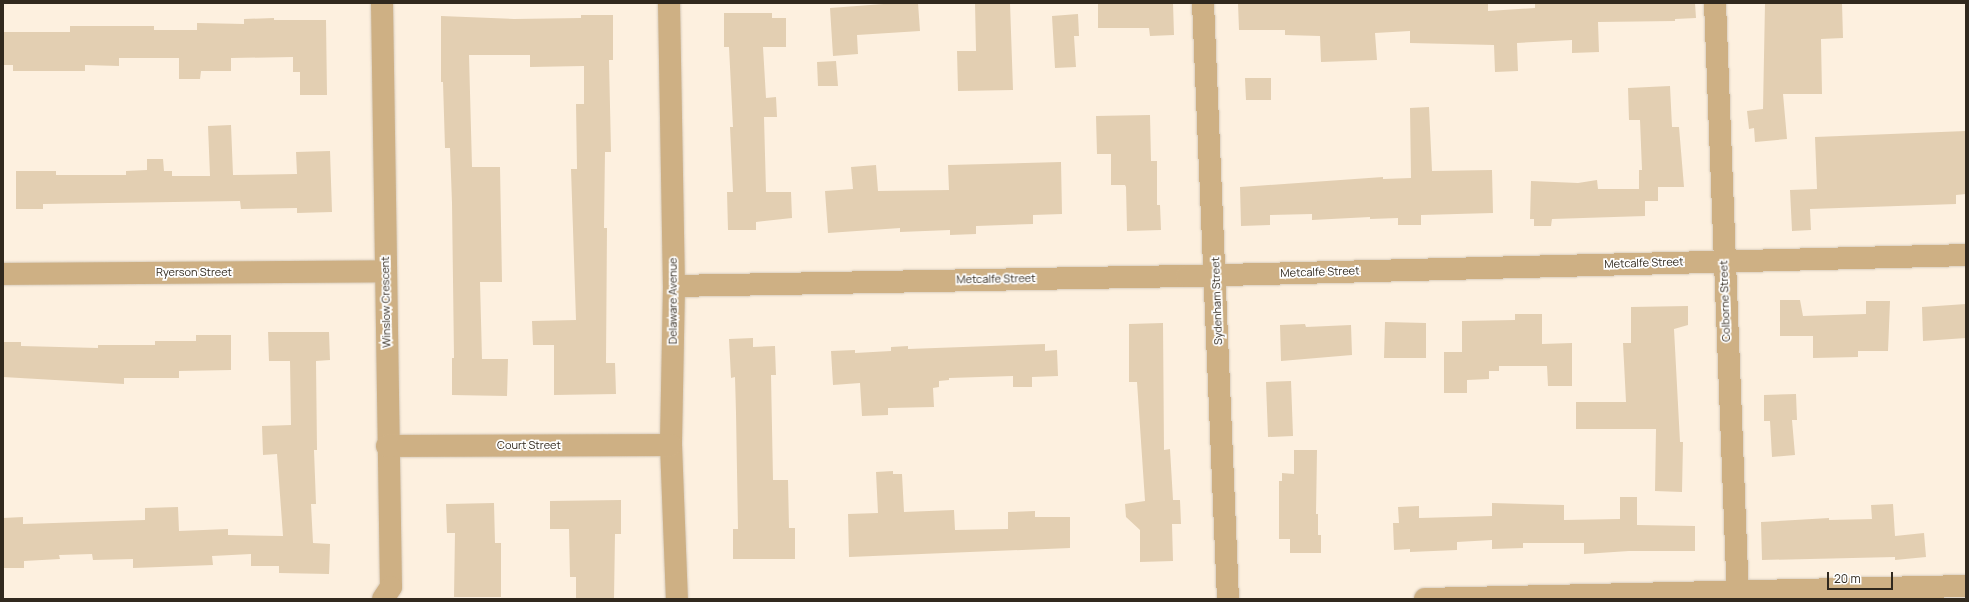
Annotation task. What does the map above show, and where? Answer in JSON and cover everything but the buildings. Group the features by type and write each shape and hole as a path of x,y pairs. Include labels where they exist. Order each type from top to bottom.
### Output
{"street":[{"name":"Winslow Crescent","path":"382,3 387,446 391,587 383,599"},
{"name":"Delaware Avenue","path":"669,3 674,286 671,445 677,599"},
{"name":"Sydenham Street","path":"1203,3 1216,275 1228,599"},
{"name":"Colborne Street","path":"1715,3 1723,261 1738,595"},
{"name":"Metcalfe Street","path":"674,286 1216,275 1966,255"},
{"name":"Ryerson Street","path":"3,274 385,271"},
{"name":"Court Street","path":"387,446 671,445"},
{"path":"1426,599 1738,595 1966,586"}]}
